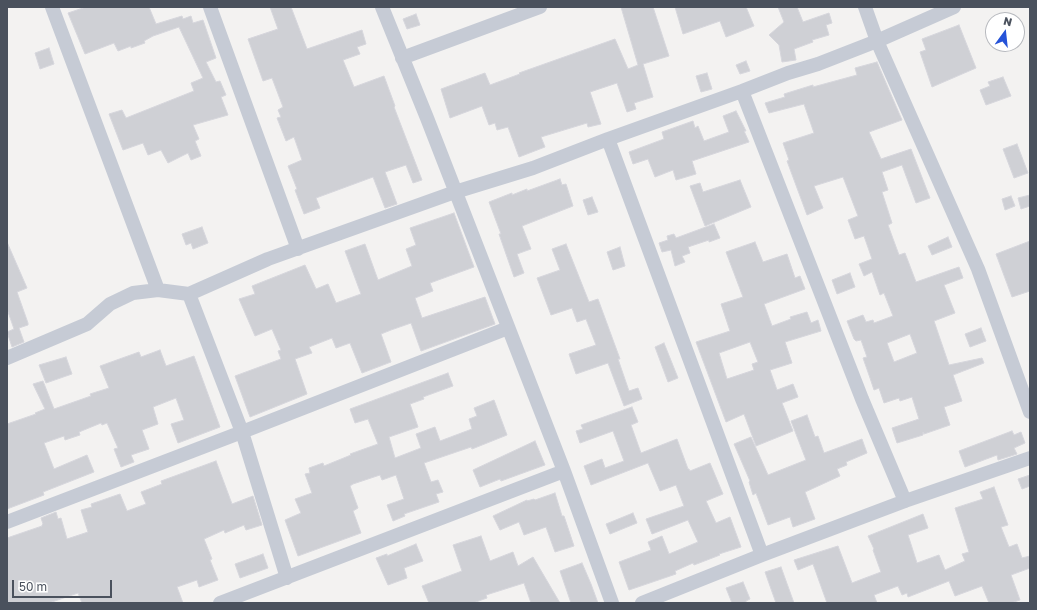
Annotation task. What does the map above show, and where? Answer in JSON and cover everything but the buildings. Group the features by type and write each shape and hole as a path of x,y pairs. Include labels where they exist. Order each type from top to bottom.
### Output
{"street":[{"path":"52,7 158,290"},
{"path":"210,7 298,249"},
{"path":"382,7 427,118 564,471 612,603"},
{"path":"402,58 540,7"},
{"path":"865,7 877,40 978,269 1030,412"},
{"path":"7,358 87,324 110,304 133,293 158,290 189,294 268,259 455,192 533,168 608,138 742,91 788,73 818,64 954,7"},
{"path":"742,91 862,399 905,501"},
{"path":"608,138 762,555"},
{"path":"189,294 242,432 287,578"},
{"path":"7,522 508,328"},
{"path":"642,603 762,555 905,501 1030,458"},
{"path":"220,603 564,471"}]}
